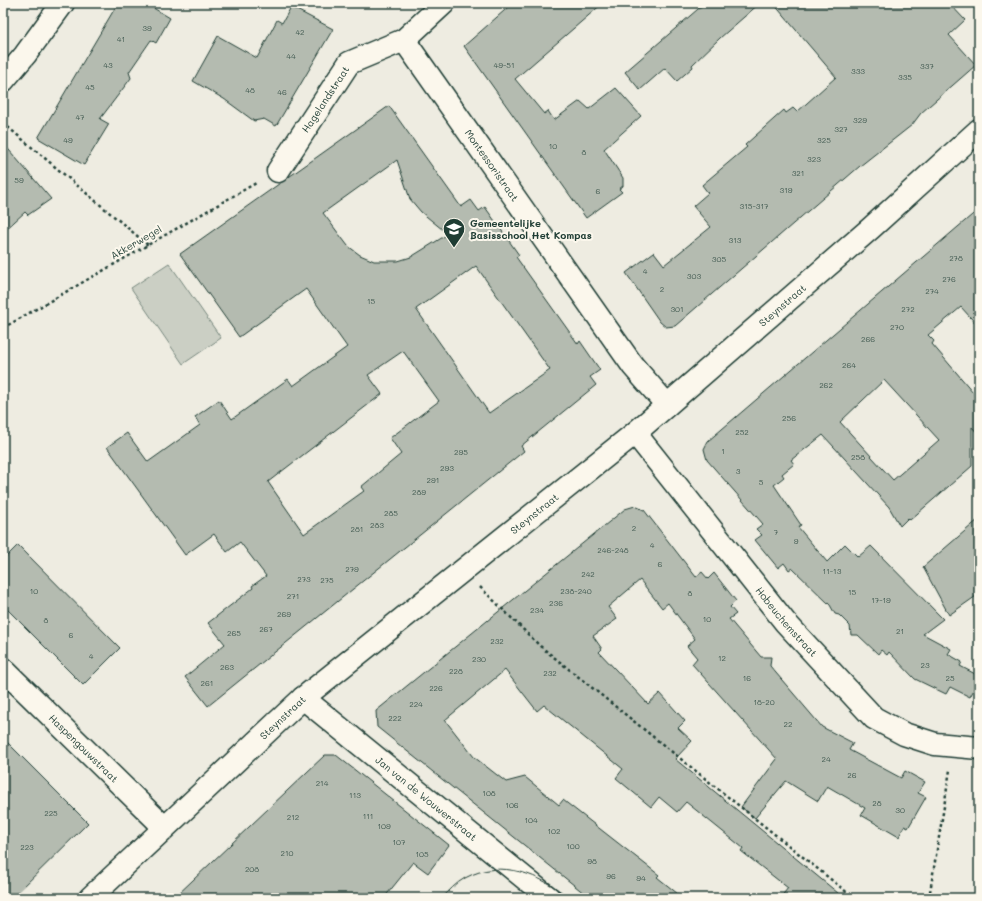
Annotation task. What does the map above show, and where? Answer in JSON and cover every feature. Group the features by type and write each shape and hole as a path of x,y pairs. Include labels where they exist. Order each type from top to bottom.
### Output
{"street":[{"path":"3,81 25,55 63,3"},
{"name":"Hagelandstraat","path":"278,171 349,63 404,40 444,3"},
{"name":"Montessoristraat","path":"404,40 633,366 667,405"},
{"name":"Steynstraat","path":"90,898 303,698 635,433 871,228 979,130"},
{"name":"Hobeuchemstraat","path":"635,433 785,622 874,718 904,734 935,744 979,748"},
{"name":"Haspengouwstraat","path":"3,669 164,827"},
{"name":"Jan van de Wouwerstraat","path":"303,698 549,898"}],"path":[{"path":"3,123 148,245"},
{"name":"Akkerwegel","path":"3,328 278,171"},
{"path":"463,570 540,646 854,898"},
{"path":"929,898 954,746"}],"shaded area":[{"path":"169,263 221,338 183,364 131,288"}],"building":[{"path":"118,3 145,3 170,18 156,43 151,40 129,72 131,78 100,119 109,124 84,165 38,138"},
{"path":"513,3 603,3 515,79 544,114 548,111 554,120 580,101 589,109 616,88 641,116 604,149 623,178 623,186 619,189 622,192 586,218 464,46"},
{"path":"705,3 760,3 720,38 692,65 693,67 677,81 665,68 640,90 625,72"},
{"path":"773,3 949,3 965,20 949,35 976,65 921,113 912,125 860,166 675,326 666,327 660,322 626,273 654,252 664,265 711,227 693,206 708,193 702,185 747,147 745,145 784,110 786,113 793,108 797,112 836,77"},
{"path":"291,7 333,29 276,126 264,119 254,121 224,99 193,81 218,36 257,58 277,20 282,23"},
{"path":"389,106 461,207 471,200 479,211 485,207 519,255 516,257 578,344 580,341 600,370 590,377 596,385 521,446 524,451 208,706 185,677 225,644 208,623 266,576 240,542 227,552 214,534 185,555 107,447 127,433 148,462 200,425 195,417 219,400 232,419 288,379 293,386 347,347 306,289 239,337 180,254","holes":["397,160 410,199 421,212 448,234 411,257 398,261 374,261 360,255 348,246 323,213","476,266 550,370 489,413 416,309","403,351 439,401 390,438 401,454 361,487 364,491 304,534 268,482 382,394 368,375"]},
{"path":"3,143 51,199 28,215 25,212 3,232"},
{"path":"979,209 979,327 961,307 928,335 934,341 932,344 979,399 979,435 972,427 972,466 910,520 908,518 900,526 889,507 823,435 791,460 794,464 782,474 784,477 774,485 801,525 798,527 827,562 845,544 858,557 871,546 943,619 923,634 951,649 948,654 962,662 960,666 979,676 979,680 970,697 950,687 946,694 915,679 889,652 887,655 881,650 878,654 858,635 851,635 850,626 839,615 835,614 830,605 792,568 789,570 784,563 778,568 755,540 762,535 756,529 763,524 707,460 704,449 708,441","holes":["884,380 939,440 893,480 840,422"]},
{"path":"635,506 644,510 696,577 702,572 708,579 714,573 736,601 730,607 736,614 729,619 761,657 771,657 770,666 822,727 853,743 849,750 901,778 905,771 925,782 918,793 926,797 908,828 904,826 899,837 861,815 865,808 827,786 818,801 786,781 755,818 741,807 777,759 692,664 697,658 687,646 695,639 668,603 662,608 640,580 608,607 617,619 593,636 602,649 599,652 648,704 660,693 685,721 678,728 692,741 675,759 844,898 780,898 788,888 741,851 743,848 686,802 677,812 659,797 651,807 616,778 623,769 544,705 537,711 505,670 445,720 474,757 506,782 525,777 559,805 563,800 659,875 657,877 683,898 590,898 377,727 376,711 625,509"},
{"path":"979,519 979,594 949,615 923,567"},
{"path":"18,545 120,648 83,685 3,605 3,560"},
{"path":"3,738 88,823 12,898 3,898"},
{"path":"325,755 336,755 449,845 428,873 413,862 384,898 174,898"}],"tram line":[{"path":"442,898 465,878 479,872 493,869 507,869 533,876 546,882 570,898"}],"place":[{"name":"Gemeentelijke Basisschool Het Kompas","path":"454,248"}]}
